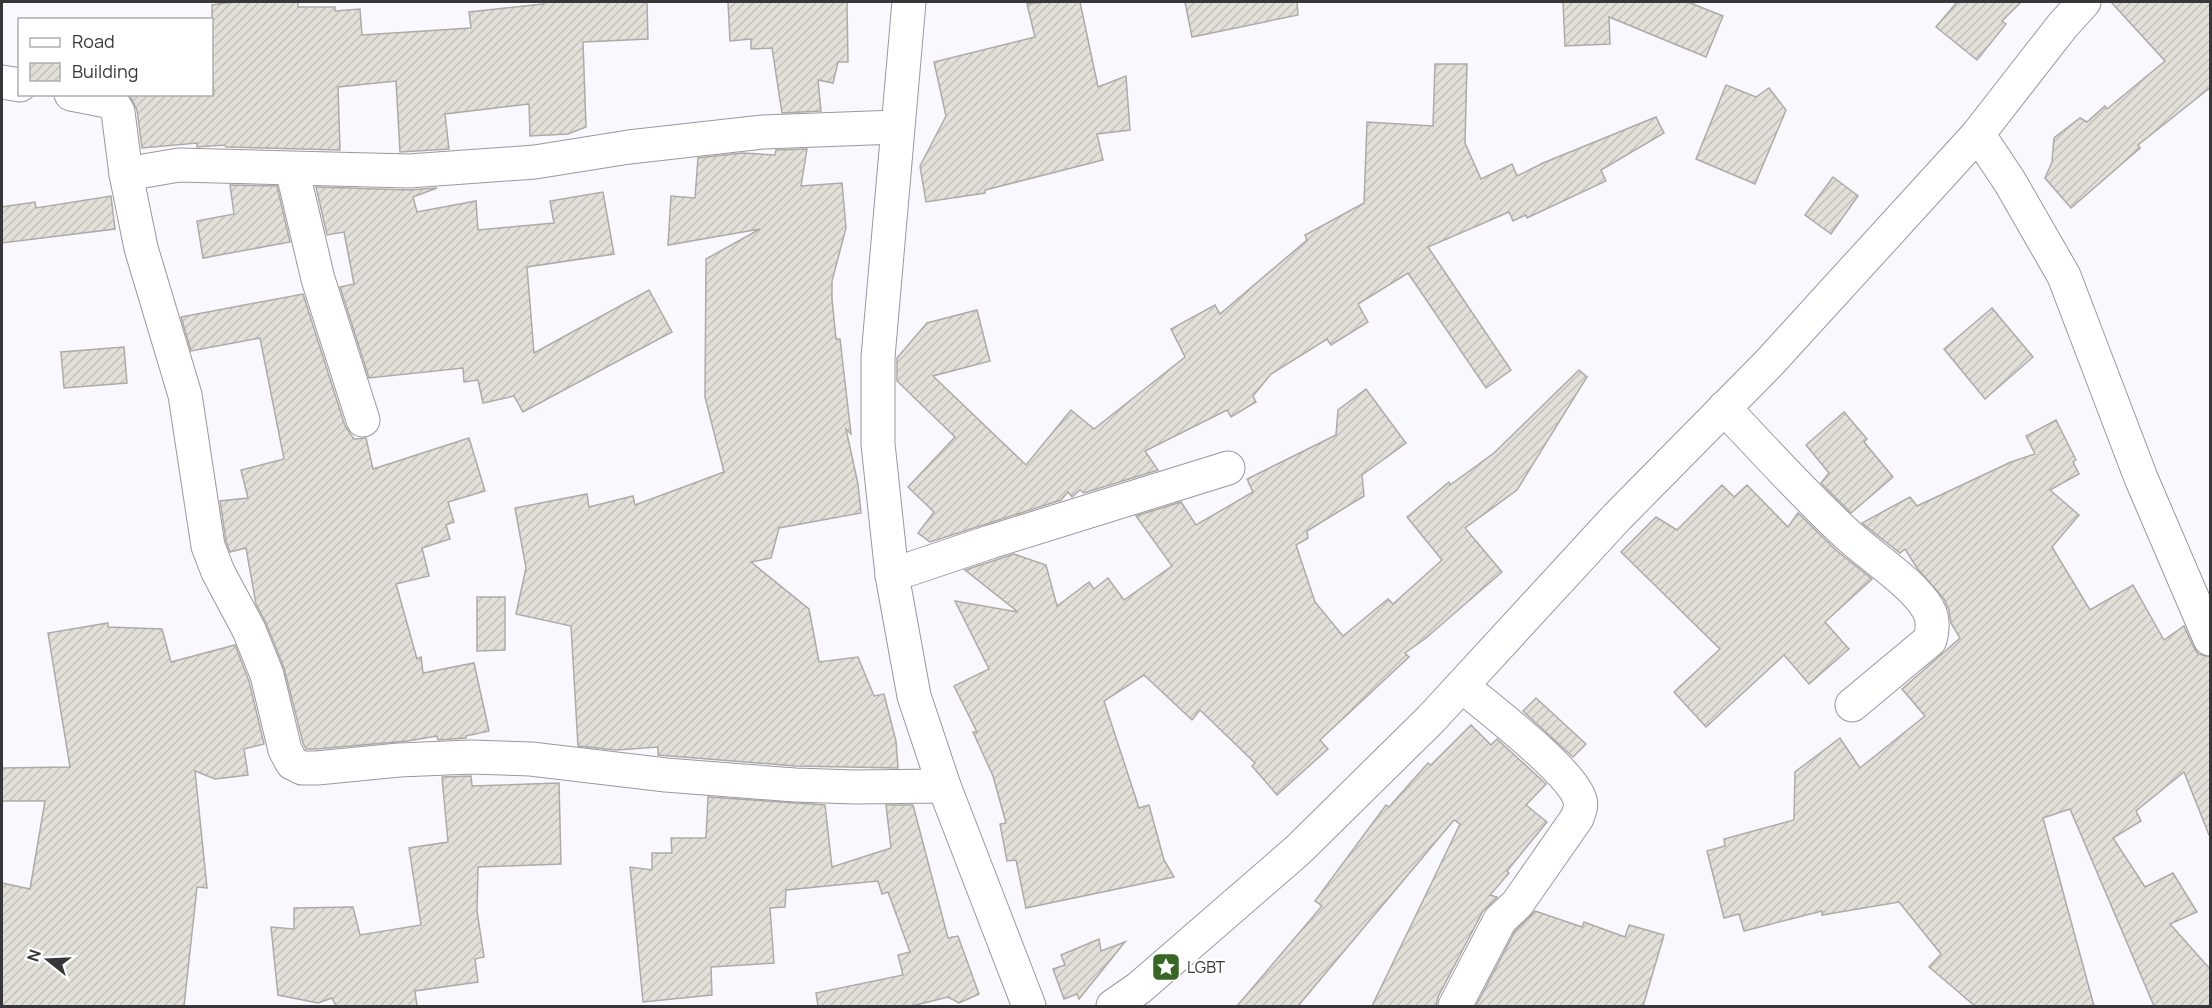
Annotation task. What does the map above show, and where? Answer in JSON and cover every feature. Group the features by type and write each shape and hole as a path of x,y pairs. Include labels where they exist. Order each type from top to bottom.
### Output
{"street":[{"path":"909,2 878,368 878,444 892,575 900,632 914,696 944,786 1029,1006"},
{"path":"1113,1006 1139,988 1298,850 1431,719 1617,517 1770,362 1978,134 2063,25 2084,2"},
{"path":"2,82 18,85"},
{"path":"81,96 112,102 117,112 126,174 141,248 185,395 208,546 218,572 249,630 267,675 285,750 292,763 302,768 317,768 436,758 519,759 666,775 795,785 944,786"},
{"path":"126,174 179,165 409,171 535,162 629,147 763,132 897,127"},
{"path":"1978,134 2010,182 2064,276 2141,478 2211,639"},
{"path":"292,169 318,279 363,420"},
{"path":"1724,408 1849,537 1903,582 1930,613 1933,630 1930,640 1852,705"},
{"path":"892,575 1228,468"},
{"path":"1455,1006 1500,920 1517,904 1577,818 1581,808 1580,799 1573,786 1553,763 1462,686"}],"building":[{"path":"232,2 298,2 298,7 335,7 335,11 360,9 362,35 471,28 469,12 543,4 543,2 647,2 648,39 583,42 586,127 568,134 530,136 529,104 445,114 449,149 400,152 396,81 338,87 340,150 226,147 225,145 197,147 197,143 142,148 137,110 130,96 213,96 214,94 212,5"},
{"path":"728,2 847,2 848,62 838,62 833,83 818,80 821,111 782,113 772,48 751,49 751,39 730,41"},
{"path":"1080,2 1098,87 1126,76 1130,130 1097,134 1103,160 985,190 985,193 926,202 920,166 946,116 934,62 1035,37 1027,4"},
{"path":"1185,2 1297,2 1298,15 1192,37"},
{"path":"1563,2 1688,2 1723,16 1706,57 1609,17 1610,44 1565,46"},
{"path":"1957,2 2021,2 2002,21 2006,24 1977,60 1936,27"},
{"path":"2111,2 2211,2 2211,87 2138,145 2140,148 2071,208 2045,178 2052,162 2054,138 2080,118 2087,122 2105,106 2107,109 2165,61"},
{"path":"1435,64 1467,64 1465,143 1481,179 1512,164 1517,176 1543,163 1656,117 1664,133 1601,170 1606,181 1527,218 1526,215 1513,221 1509,212 1428,247 1511,370 1486,388 1408,273 1358,304 1368,322 1331,345 1327,339 1271,374 1253,396 1256,402 1231,417 1227,410 1145,451 1158,470 1084,493 1080,490 1072,497 1068,492 1061,500 930,542 918,533 934,512 908,487 955,437 897,381 897,358 927,323 977,310 990,361 933,376 1026,465 1071,410 1094,429 1185,357 1171,329 1215,305 1220,314 1307,240 1305,235 1364,203 1367,122 1433,126"},
{"path":"1726,85 1756,97 1769,88 1786,110 1755,184 1696,159"},
{"path":"807,149 801,186 842,183 846,228 832,281 832,299 836,339 840,339 851,434 846,429 858,484 861,513 779,528 771,558 751,562 809,609 819,662 858,657 874,696 884,694 896,741 898,768 796,766 658,755 658,747 616,750 578,746 571,626 516,614 526,568 515,508 587,494 589,507 633,496 635,505 724,472 705,397 706,259 760,229 668,245 671,196 695,198 698,158 742,153 775,155 776,150"},
{"path":"1833,177 1858,196 1831,234 1805,215"},
{"path":"230,185 277,186 290,242 203,258 197,221 234,214"},
{"path":"316,187 409,190 437,188 413,197 417,212 476,201 478,230 554,223 550,201 603,192 614,254 527,267 534,353 649,290 672,332 523,412 514,396 483,403 478,380 464,382 463,368 369,378 340,287 354,284 344,232 327,235"},
{"path":"111,196 115,229 2,243 2,207 35,202 36,208"},
{"path":"303,294 345,426 354,439 366,438 373,469 469,438 485,491 448,502 454,522 446,525 450,539 422,548 429,576 396,584 417,659 421,657 423,673 474,663 489,731 466,736 466,738 438,740 437,736 316,749 306,749 303,743 284,668 256,604 246,548 230,552 226,541 220,501 248,498 241,470 284,459 260,338 191,351 181,317"},
{"path":"1992,308 2033,357 1985,399 1944,349"},
{"path":"124,347 127,383 64,388 61,352"},
{"path":"1579,370 1587,377 1517,490 1465,528 1502,572 1426,638 1405,653 1409,657 1320,740 1328,749 1277,795 1252,766 1255,763 1200,710 1192,720 1144,675 1104,701 1139,808 1149,805 1164,860 1174,877 1026,908 1016,860 1007,861 1000,824 1006,823 993,776 973,732 977,732 954,686 989,669 955,601 1018,612 965,570 1014,554 1046,565 1057,606 1089,582 1094,589 1108,578 1124,600 1172,566 1136,516 1181,502 1196,525 1253,492 1247,479 1336,435 1338,410 1366,389 1406,443 1362,475 1364,496 1307,531 1308,538 1296,545 1315,602 1343,636 1388,599 1393,604 1442,560 1407,517 1449,482 1450,485 1494,453"},
{"path":"1844,412 1867,439 1864,442 1893,477 1851,513 1821,483 1829,473 1806,445"},
{"path":"2056,420 2076,460 2073,462 2079,474 2050,490 2079,515 2052,547 2090,610 2133,585 2164,640 2184,626 2198,654 2211,657 2211,835 2209,835 2184,772 2136,811 2141,821 2113,838 2145,887 2173,873 2197,912 2170,924 2211,970 2211,1006 2154,1006 2070,809 2043,818 2094,1006 1975,1006 1929,967 1941,954 1899,902 1822,915 1822,911 1744,931 1739,914 1724,918 1707,851 1725,846 1724,839 1794,820 1795,772 1840,738 1860,768 1925,716 1902,689 1960,638 1951,623 1944,599 1917,568 1905,549 1900,553 1862,523 1910,497 1917,506 2011,462 2035,454 2026,436"},
{"path":"1722,485 1734,497 1747,485 1788,527 1798,513 1837,551 1872,579 1825,622 1849,649 1809,684 1784,655 1706,727 1674,692 1720,649 1621,552 1656,517 1677,530"},
{"path":"477,597 505,597 505,650 477,651"},
{"path":"108,623 108,627 162,629 171,662 235,645 249,681 264,744 244,749 248,775 215,779 195,771 207,888 197,887 184,1006 2,1006 2,883 30,889 45,801 2,801 2,768 70,767 48,633"},
{"path":"1536,698 1586,744 1573,757 1523,711"},
{"path":"1471,725 1491,745 1497,739 1546,784 1526,805 1547,822 1490,895 1497,897 1483,911 1438,997 1436,1006 1372,1006 1460,824 1454,820 1298,1006 1237,1006 1322,906 1315,901 1386,805 1389,807 1428,763 1431,765"},
{"path":"471,776 472,786 559,783 561,864 478,867 477,911 484,957 475,959 478,982 415,991 417,1006 336,1006 332,998 318,1003 278,995 271,927 294,929 294,908 353,907 360,935 421,925 409,848 448,842 442,777"},
{"path":"708,797 825,805 832,867 891,848 886,805 913,805 948,938 958,936 979,994 959,1003 948,997 912,1006 818,1006 816,993 903,975 898,955 910,952 888,892 882,894 878,881 786,890 785,907 770,908 774,963 711,967 712,995 643,1002 630,867 652,870 652,853 672,853 671,838 706,838"},
{"path":"1535,911 1582,927 1584,922 1625,937 1629,925 1664,935 1643,1006 1476,1006 1515,931"},
{"path":"1099,939 1101,951 1125,942 1079,999 1077,994 1064,999 1053,969 1065,965 1061,955"}],"place":[{"name":"LGBT","path":"1166,967"}]}
